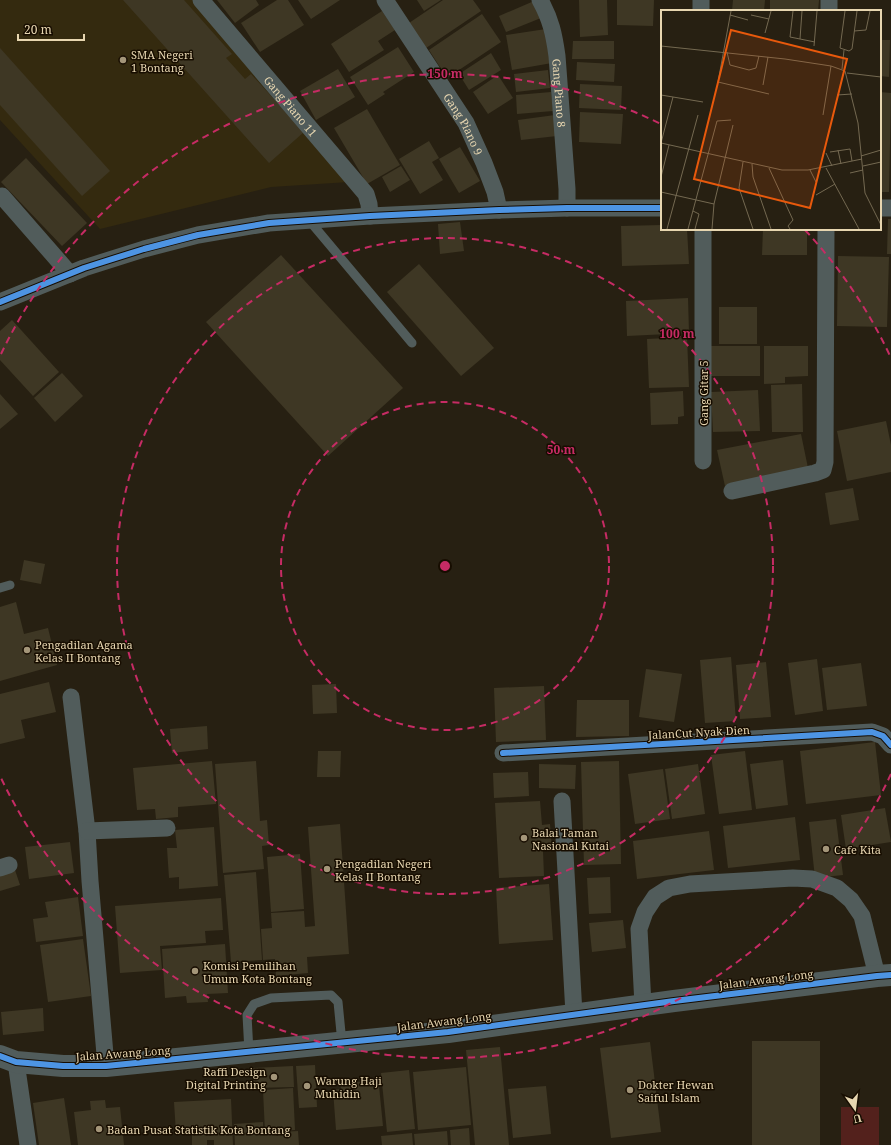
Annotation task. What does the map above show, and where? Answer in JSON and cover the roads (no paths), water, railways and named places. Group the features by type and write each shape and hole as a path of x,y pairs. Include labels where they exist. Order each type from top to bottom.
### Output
{"street":[{"name":"Gang Piano 11","path":"201,0 368,204"},
{"name":"Gang Piano 9","path":"385,0 466,123 484,163 497,202"},
{"name":"Gang Piano 8","path":"540,0 548,15 554,34 557,56 567,200"},
{"path":"701,0 702,10"},
{"path":"829,10 830,0"},
{"path":"2,196 62,264 84,268 144,249 198,235 269,223 308,219 368,204 567,200 661,208"},
{"name":"Gang Gitar 5","path":"703,230 703,461"},
{"path":"732,491 823,470 825,462 826,230"},
{"path":"0,302 62,264"},
{"path":"71,697 87,831 106,1066"},
{"name":"JalanCut Nyak Dien","path":"503,753 872,732 882,736 891,745"},
{"path":"562,801 574,1014"},
{"path":"87,831 167,828"},
{"path":"643,1005 639,929 645,912 655,897 669,888 690,884 793,878 812,879 837,888 851,900 862,916 884,976"},
{"name":"Jalan Awang Long","path":"8,1059 63,1066 106,1066 448,1032 643,1005 884,976"},
{"path":"8,1059 28,1145"}],"lane":[{"path":"308,219 412,342"},
{"path":"0,588 10,584"},
{"path":"249,1052 247,1015 254,1004 272,998 331,995 338,1002 342,1043"}],"place":[{"name":"SMA Negeri 1 Bontang","path":"123,60"},
{"name":"Pengadilan Agama Kelas II Bontang","path":"27,650"},
{"name":"Balai Taman Nasional Kutai","path":"524,838"},
{"name":"Cafe Kita","path":"826,849"},
{"name":"Pengadilan Negeri Kelas II Bontang","path":"327,869"},
{"name":"Komisi Pemilihan Umum Kota Bontang","path":"195,971"},
{"name":"Raffi Design Digital Printing","path":"274,1077"},
{"name":"Warung Haji Muhidin","path":"307,1086"},
{"name":"Dokter Hewan Saiful Islam","path":"630,1090"},
{"name":"Badan Pusat Statistik Kota Bontang","path":"99,1129"}]}
